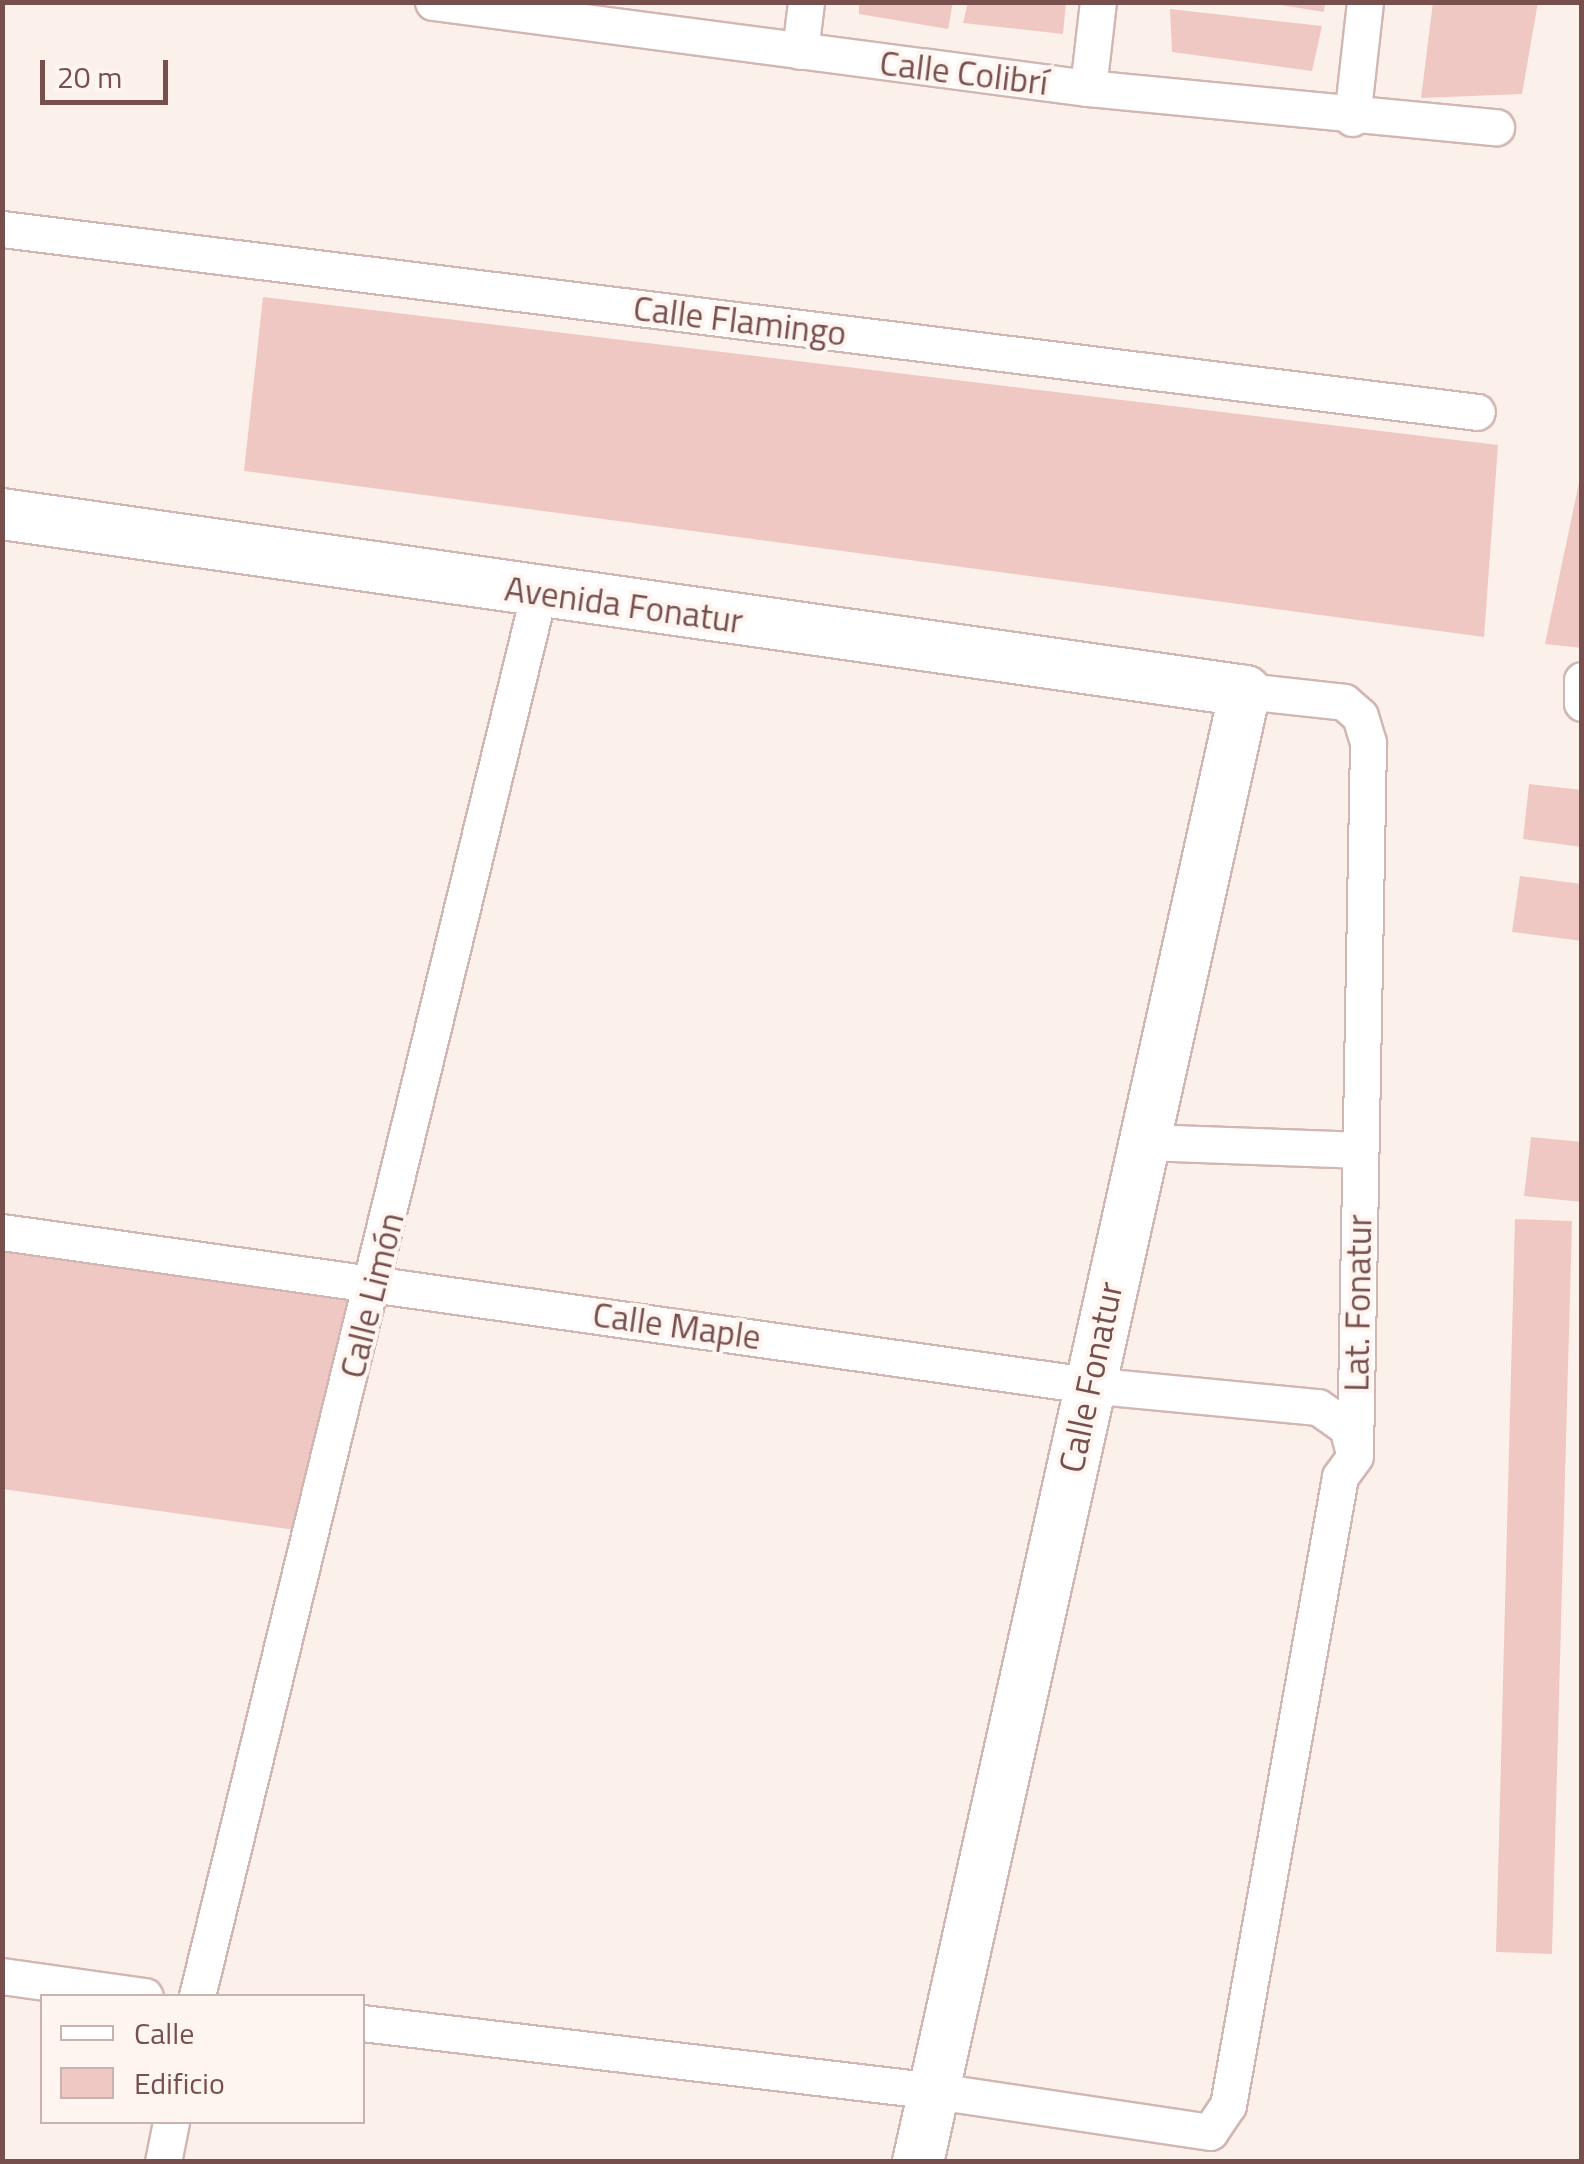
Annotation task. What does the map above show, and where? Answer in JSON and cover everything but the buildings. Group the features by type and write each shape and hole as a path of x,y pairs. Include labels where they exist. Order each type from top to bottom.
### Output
{"main road":[{"name":"Avenida Fonatur","path":"2,514 1246,691"},
{"name":"Calle Fonatur","path":"918,2162 1142,1142 1246,691"}],"street":[{"name":"Calle Colibrí","path":"432,2 1088,88 1352,118 1496,128"},
{"path":"800,51 806,2"},
{"path":"1088,88 1098,2"},
{"path":"1352,118 1365,2"},
{"name":"Calle Flamingo","path":"2,229 1477,412"},
{"name":"Calle Limón","path":"197,1994 375,1281 539,592"},
{"path":"1582,680 1582,702"},
{"name":"Lat. Fonatur","path":"1246,691 1344,702 1360,716 1368,743 1351,1442"},
{"path":"1142,1142 1358,1150"},
{"name":"Calle Maple","path":"2,1232 375,1281 1088,1385 1318,1407 1351,1442"},
{"path":"365,2024 934,2091 1198,2136 1222,2120 1340,1477 1351,1442"},
{"path":"2,1976 130,1994"},
{"path":"163,2162 171,2124"}]}
